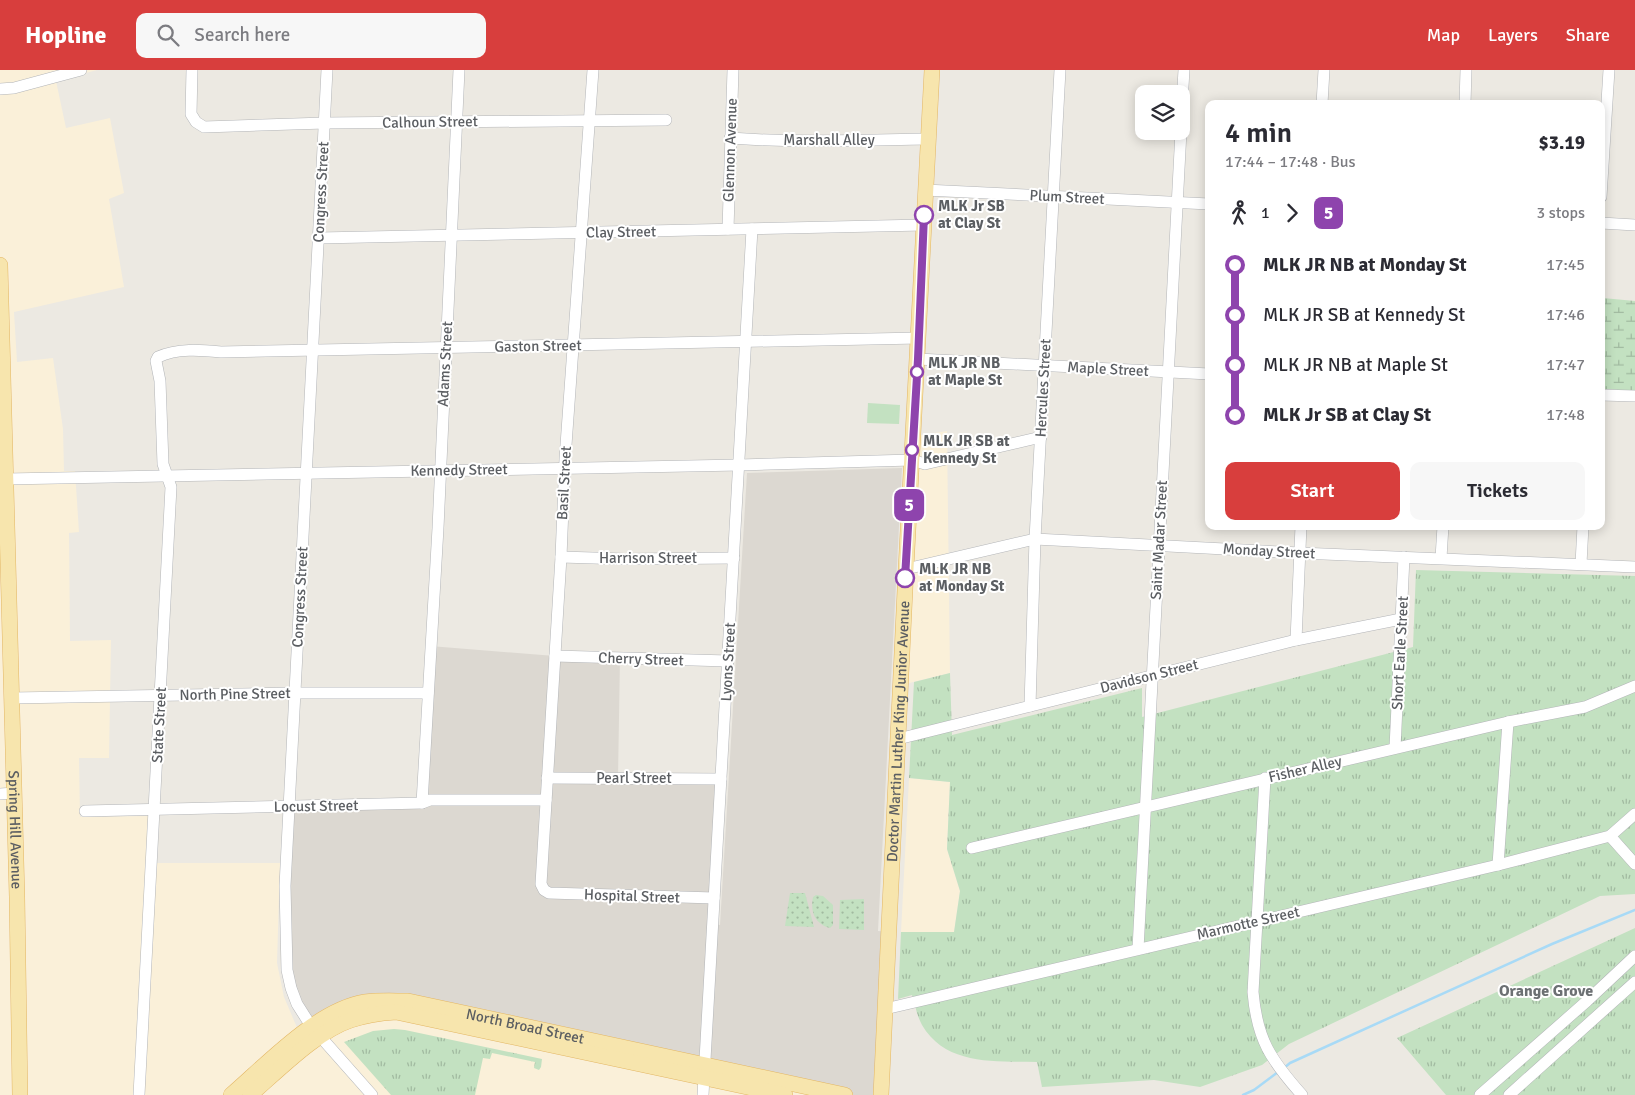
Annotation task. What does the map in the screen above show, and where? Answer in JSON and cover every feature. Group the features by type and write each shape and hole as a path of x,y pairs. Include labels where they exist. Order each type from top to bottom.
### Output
{"main road":[{"name":"Doctor Martin Luther King Junior Avenue","path":"881,1095 932,70"},
{"name":"Spring Hill Avenue","path":"0,265 6,479 5,663 12,698 7,794 21,1094"},
{"name":"North Broad Street","path":"232,1095 316,1031 335,1027 350,1020 370,1015 396,1012 704,1071 845,1095"},
{"name":"North Broad Street","path":"250,1095 316,1031"},
{"name":"North Broad Street","path":"704,1071 785,1095"}],"street":[{"path":"0,89 14,88 81,70"},
{"name":"Calhoun Street","path":"192,70 191,114 196,122 204,127 325,123 666,120"},
{"name":"Congress Street","path":"327,70 294,693 286,886 287,970 297,1004 316,1031 372,1095"},
{"name":"Adams Street","path":"428,692 459,70"},
{"name":"Basil Street","path":"549,894 541,884 561,556 564,468 593,70"},
{"name":"Glennon Avenue","path":"728,230 733,70"},
{"name":"Hercules Street","path":"1030,706 1035,539 1060,70"},
{"path":"1183,85 1184,70"},
{"path":"1322,100 1324,70"},
{"path":"1465,100 1466,70"},
{"path":"1605,134 1609,70"},
{"name":"Marshall Alley","path":"730,138 823,141 928,139"},
{"name":"Saint Madar Street","path":"1138,949 1180,140"},
{"name":"Plum Street","path":"925,190 1205,204"},
{"path":"1605,223 1635,225"},
{"name":"Clay Street","path":"319,238 924,225"},
{"name":"Lyons Street","path":"703,1095 752,229"},
{"name":"Gaston Street","path":"158,357 163,354 194,350 221,352 919,338"},
{"name":"State Street","path":"139,1095 161,695 170,487 163,464 160,381 156,361 158,357"},
{"name":"Maple Street","path":"918,359 1205,374"},
{"path":"1605,394 1635,396"},
{"name":"Kennedy Street","path":"6,479 912,460 925,464 1041,437"},
{"path":"1296,640 1301,530"},
{"path":"1441,558 1443,530"},
{"path":"1581,564 1583,530"},
{"name":"Monday Street","path":"906,569 1035,539 1300,553 1635,567"},
{"name":"Harrison Street","path":"561,556 625,559 734,558"},
{"name":"Short Earle Street","path":"1395,748 1404,557"},
{"name":"Davidson Street","path":"898,738 1296,640 1401,619"},
{"name":"Cherry Street","path":"555,656 728,661"},
{"name":"Fisher Alley","path":"972,848 1508,722 1585,707 1635,686"},
{"path":"422,803 428,692"},
{"name":"North Pine Street","path":"12,698 428,692"},
{"path":"1498,865 1508,722"},
{"name":"Pearl Street","path":"547,778 721,778"},
{"path":"1265,778 1256,921 1254,1009 1265,1046 1275,1063 1302,1095"},
{"name":"Locust Street","path":"85,811 422,803 430,800 546,800"},
{"path":"1635,814 1610,836 1635,864"},
{"name":"Marmotte Street","path":"885,1009 1498,865 1610,836"},
{"name":"Hospital Street","path":"549,894 714,898"},
{"path":"1481,1094 1635,956"},
{"path":"1509,1095 1635,982"}],"shaded area":[{"path":"0,70 97,70 56,81 66,128 110,118 124,193 109,199 124,287 14,312 17,362 53,358 63,429 64,471 75,471 79,532 69,533 70,641 111,640 109,758 79,758 80,817 150,816 146,863 280,863 277,963 284,997 298,1030 340,1004 884,1095 0,1095"},
{"path":"947,431 950,673 905,684 917,436"},
{"path":"902,468 878,931 889,932 881,1095 848,1095 408,1001 311,1026 291,988 289,806 422,803 430,646 555,656 620,658 618,778 721,779 713,924 720,925 747,473"},
{"path":"909,778 950,782 947,849 960,891 954,932 901,932"}],"green space":[{"path":"1605,298 1635,301 1635,391 1605,389"},
{"path":"868,403 900,405 899,424 867,423"},
{"path":"1416,570 1635,576 1635,894 1600,896 1289,1044 1262,1065 1200,1087 1154,1080 1042,1087 1037,1062 988,1061 973,1058 944,1048 932,1038 920,1022 912,995 898,999 901,932 954,932 960,891 947,849 950,782 909,778 914,682 950,673 952,735 1142,688 1142,717 1413,647"},
{"path":"790,893 805,893 814,927 785,926"},
{"path":"816,895 823,896 833,905 833,925 830,928 821,924 815,917 812,902 813,897"},
{"path":"864,899 864,930 839,929 840,900"},
{"path":"1635,928 1635,1095 1490,1095 1484,1088 1475,1095 1446,1095 1397,1038"},
{"path":"394,1029 542,1059 541,1067 539,1070 534,1068 535,1062 492,1053 490,1059 483,1058 475,1095 391,1095 344,1042 373,1031"}],"waterway":[{"path":"1284,1068 1290,1063 1552,944 1635,910"},
{"path":"1243,1095 1254,1090 1278,1072"}],"bus line":[{"name":"5","path":"905,578 918,359 924,215"}],"place":[{"name":"MLK Jr SB at Clay St","path":"924,215"},
{"name":"MLK JR NB at Maple St","path":"917,372"},
{"name":"MLK JR SB at Kennedy St","path":"912,450"},
{"name":"MLK JR NB at Monday St","path":"905,578"}],"district":[{"name":"Orange Grove","path":"1546,990"}]}
